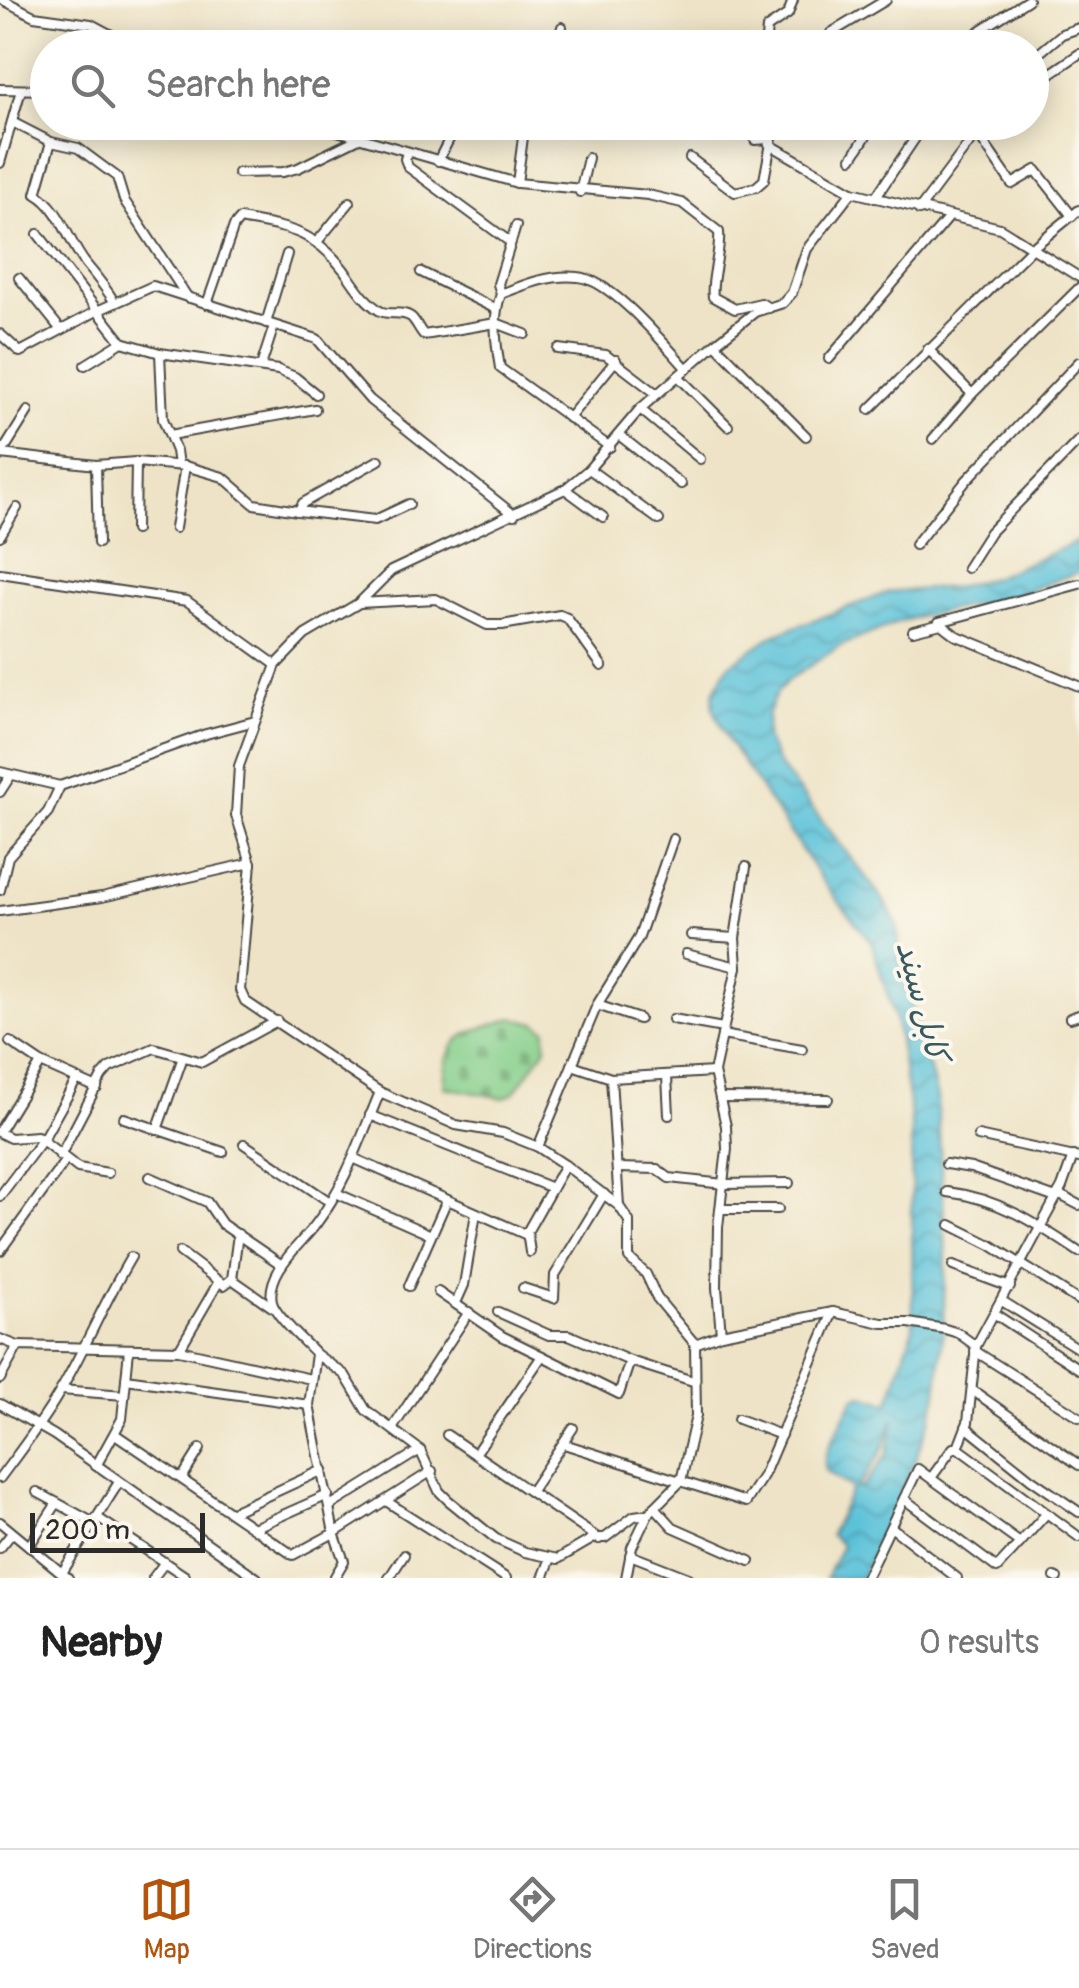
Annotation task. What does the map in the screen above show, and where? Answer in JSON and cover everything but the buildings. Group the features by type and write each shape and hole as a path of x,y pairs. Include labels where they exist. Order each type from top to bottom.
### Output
{"street":[{"path":"3,0 34,16 90,24 102,30"},
{"path":"767,30 788,14 793,0"},
{"path":"836,30 886,0"},
{"path":"981,30 1028,0"},
{"path":"1049,45 1062,34 1079,28"},
{"path":"1049,74 1079,54"},
{"path":"0,89 30,90"},
{"path":"0,163 21,90"},
{"path":"12,122 30,131"},
{"path":"47,140 78,148 117,178 124,200 188,298"},
{"path":"238,173 298,168 354,140"},
{"path":"365,140 517,184 648,196 682,203 719,232 719,265 713,296 735,309 761,303 769,308"},
{"path":"438,161 449,140"},
{"path":"517,184 523,140"},
{"path":"755,140 769,142 852,192 1000,228 1079,277"},
{"path":"852,158 864,140"},
{"path":"875,198 914,140"},
{"path":"919,210 972,140"},
{"path":"870,409 1032,248 1076,213 1036,170 1012,184 982,140"},
{"path":"51,142 36,194 50,203 87,265 100,277 115,302"},
{"path":"690,158 739,193 764,180 769,142"},
{"path":"407,152 408,167 510,242"},
{"path":"580,192 588,158"},
{"path":"626,1578 630,1556 651,1510 681,1481 696,1416 695,1344 656,1298 646,1274 629,1258 629,1220 619,1206 566,1165 503,1132 456,1125 380,1092 245,1001 240,990 251,863 236,815 239,766 276,665 305,636 359,603 391,571 565,489 589,470 640,408 756,312 783,303 792,292 807,249 852,192"},
{"path":"317,242 350,202"},
{"path":"829,359 950,216"},
{"path":"207,304 236,221 240,219 295,229 317,242 345,271 354,289 384,313 414,319 424,336 496,323 525,334"},
{"path":"502,294 498,284 516,226"},
{"path":"38,234 122,342 240,366 260,366 294,377 316,394"},
{"path":"260,366 287,254"},
{"path":"420,272 496,308"},
{"path":"610,447 500,368 496,308 502,294 526,282 582,276 612,293 686,369"},
{"path":"19,278 61,330"},
{"path":"0,334 16,352 152,286 316,339 370,400 514,515"},
{"path":"933,438 1079,288"},
{"path":"84,366 122,342"},
{"path":"715,344 806,436"},
{"path":"558,349 606,355 657,394"},
{"path":"928,349 972,394"},
{"path":"160,352 163,418 181,466 175,528"},
{"path":"570,418 616,360"},
{"path":"915,545 966,480 1079,362"},
{"path":"678,376 728,426"},
{"path":"640,408 700,459"},
{"path":"170,434 315,409"},
{"path":"28,411 1,455 96,465 136,462 181,466 223,477 254,504 298,511 375,520 409,504"},
{"path":"619,435 680,484"},
{"path":"967,568 1000,521 1079,440"},
{"path":"298,511 303,502 379,460"},
{"path":"135,530 136,462"},
{"path":"96,465 98,543"},
{"path":"589,470 658,520"},
{"path":"565,489 603,517"},
{"path":"0,536 17,508"},
{"path":"0,573 187,601 276,665"},
{"path":"913,632 1079,584"},
{"path":"359,603 436,599 487,624 502,625 560,615 567,618 602,666"},
{"path":"934,623 1079,686"},
{"path":"0,772 60,786 254,720"},
{"path":"0,792 11,775"},
{"path":"0,890 8,857 48,812 60,786"},
{"path":"538,1147 597,1005 639,937 673,839"},
{"path":"0,911 102,897 251,863"},
{"path":"721,1334 717,1273 726,1126 714,1072 737,967 735,938 746,867"},
{"path":"690,935 735,938"},
{"path":"686,954 737,967"},
{"path":"597,1005 640,1019"},
{"path":"674,1018 802,1049"},
{"path":"0,1252 62,1158 109,1068 149,1049 202,1062 277,1021"},
{"path":"10,1042 42,1063 97,1088"},
{"path":"157,1130 182,1057"},
{"path":"42,1063 0,1131 10,1138 43,1139 78,1168 108,1173"},
{"path":"572,1065 611,1078 714,1072"},
{"path":"667,1076 670,1115"},
{"path":"611,1078 619,1206"},
{"path":"0,1196 43,1139 77,1080"},
{"path":"272,1307 271,1292 282,1264 336,1194 380,1092"},
{"path":"720,1098 828,1098"},
{"path":"370,1115 552,1188"},
{"path":"124,1118 223,1152"},
{"path":"958,1448 966,1427 976,1349 1076,1157 978,1136"},
{"path":"244,1144 330,1202"},
{"path":"353,1158 527,1235"},
{"path":"946,1164 971,1168 1079,1206"},
{"path":"530,1252 527,1235 566,1165"},
{"path":"618,1168 657,1169 669,1178 724,1184 789,1183"},
{"path":"150,1178 207,1202 222,1224 282,1264"},
{"path":"947,1192 997,1203 1079,1252"},
{"path":"336,1194 431,1235"},
{"path":"522,1288 554,1298 556,1275 604,1194"},
{"path":"409,1286 446,1200"},
{"path":"721,1209 778,1209"},
{"path":"456,1303 464,1285 476,1213"},
{"path":"951,1225 1021,1263 1079,1301"},
{"path":"232,1279 238,1234"},
{"path":"180,1252 218,1283 232,1279"},
{"path":"0,1478 40,1426 101,1306 132,1257"},
{"path":"953,1266 1010,1287"},
{"path":"232,1279 272,1307 316,1354 345,1375 366,1410 420,1450 438,1491 496,1539 551,1558 565,1557 594,1538 599,1540"},
{"path":"180,1350 218,1283"},
{"path":"438,1292 469,1312 474,1320 619,1394 630,1361"},
{"path":"1002,1301 1079,1349"},
{"path":"392,1429 469,1312"},
{"path":"498,1312 548,1336 569,1335 630,1361 693,1381"},
{"path":"695,1344 721,1334 833,1312 882,1323 945,1329 958,1333 1079,1417"},
{"path":"564,1444 746,1502 764,1474 833,1312"},
{"path":"995,1314 1079,1369"},
{"path":"0,1338 18,1346 180,1350 311,1380"},
{"path":"0,1379 18,1346"},
{"path":"96,1466 122,1420 129,1350"},
{"path":"316,1354 310,1406 334,1534 344,1561 334,1578"},
{"path":"476,1454 542,1356"},
{"path":"126,1378 310,1406"},
{"path":"61,1390 124,1396"},
{"path":"972,1390 1079,1465"},
{"path":"1,1406 40,1426 257,1578"},
{"path":"738,1418 781,1435"},
{"path":"966,1427 1079,1512"},
{"path":"531,1491 573,1428"},
{"path":"115,1434 293,1555 334,1534 432,1471"},
{"path":"446,1435 599,1540"},
{"path":"931,1478 954,1447 958,1448 1079,1537"},
{"path":"182,1478 200,1449"},
{"path":"330,1506 420,1450"},
{"path":"232,1512 323,1470"},
{"path":"882,1578 868,1574 918,1470 1020,1544"},
{"path":"0,1522 65,1576 118,1482"},
{"path":"36,1492 96,1521 185,1576"},
{"path":"256,1528 328,1496"},
{"path":"904,1499 997,1568 1046,1514"},
{"path":"386,1501 506,1578"},
{"path":"29,1546 57,1503"},
{"path":"599,1540 634,1516 651,1510"},
{"path":"651,1510 673,1527 750,1561"},
{"path":"891,1528 957,1578"},
{"path":"0,1548 12,1533"},
{"path":"389,1578 404,1555"},
{"path":"630,1556 690,1578"},
{"path":"543,1578 551,1558"},
{"path":"153,1578 165,1562"}],"green space":[{"path":"513,1018 536,1023 546,1030 546,1048 514,1093 503,1098 444,1087 449,1055 461,1038"}],"water":[{"path":"1079,541 1079,572 1016,595 901,621 840,646 787,681 768,713 766,738 778,764 882,898 897,925 902,976 937,1097 946,1251 937,1394 896,1507 861,1578 826,1578 842,1545 830,1535 852,1489 825,1470 825,1458 855,1397 863,1395 889,1403 913,1328 911,1117 896,1022 871,942 824,883 728,740 713,708 714,692 728,666 773,635 889,592 954,587 993,578","holes":["894,1418 887,1454 862,1488 857,1488 881,1453"]}],"water label":[{"name":"کابل سيند","path":"922,1001"}]}
